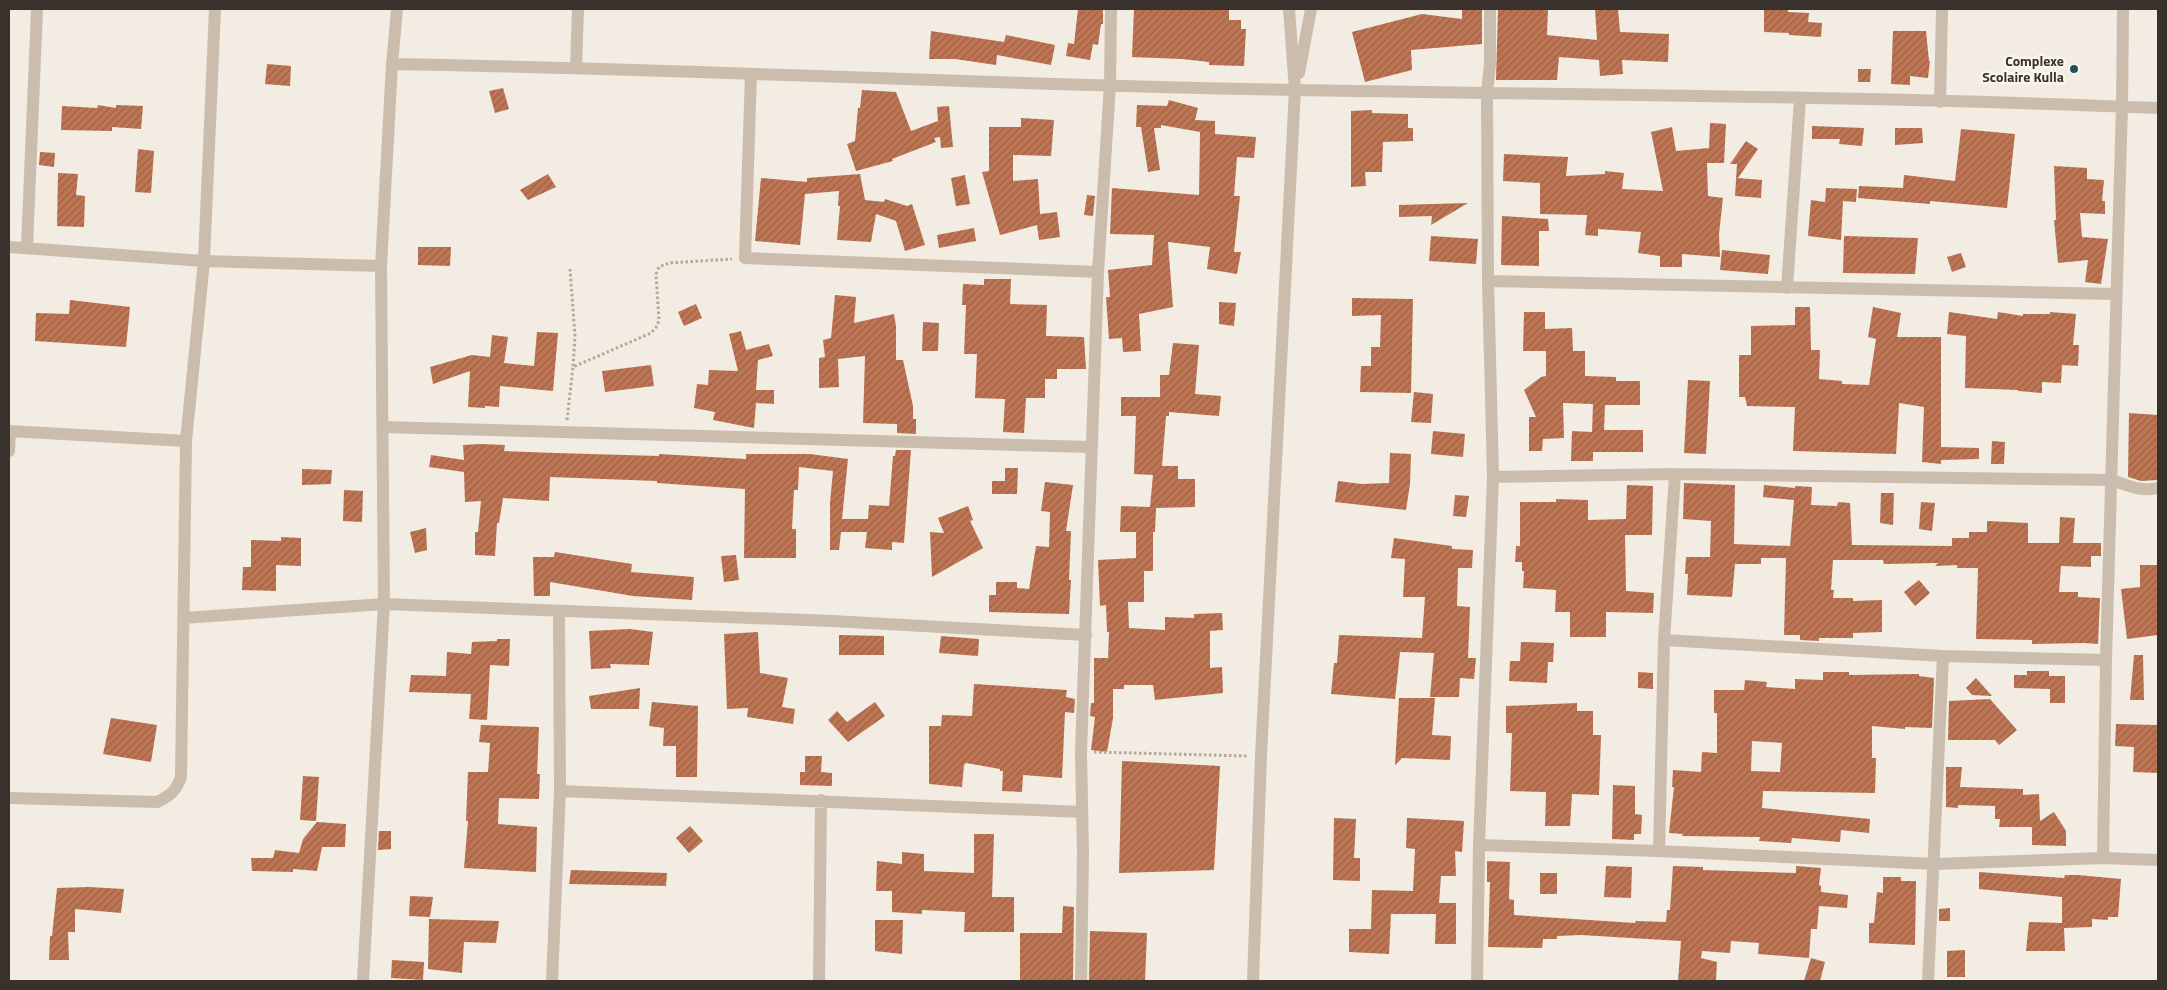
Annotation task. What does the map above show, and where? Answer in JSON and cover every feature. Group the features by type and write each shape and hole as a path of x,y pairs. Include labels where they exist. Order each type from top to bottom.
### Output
{"street":[{"path":"27,247 37,9"},
{"path":"9,798 157,802 174,792 181,777 186,441 204,261 216,9"},
{"path":"364,981 384,604 381,266 392,64 397,9"},
{"path":"576,67 578,9"},
{"path":"1081,981 1081,752 1098,272 1110,85 1111,9"},
{"path":"1253,981 1260,756 1295,90 1289,9"},
{"path":"1295,90 1311,9"},
{"path":"1477,981 1479,845 1493,476 1488,281 1487,92 1490,64 1490,9"},
{"path":"1940,102 1942,9"},
{"path":"2103,858 2106,660 2122,106 2123,9"},
{"path":"392,64 576,67 1295,90 1487,92 2158,108"},
{"path":"751,74 746,258 1098,272"},
{"path":"1787,288 1800,99"},
{"path":"9,247 204,261 381,266"},
{"path":"1488,281 2116,294"},
{"path":"382,426 566,433 1091,447"},
{"path":"9,451 9,431 186,441"},
{"path":"1493,476 1675,474 2112,480 2138,489 2149,490 2158,488"},
{"path":"1659,851 1664,640 1675,474"},
{"path":"183,618 384,604 832,621 1086,635"},
{"path":"552,981 560,791 559,611"},
{"path":"1664,640 1944,656 2106,660"},
{"path":"1928,981 1944,656"},
{"path":"560,791 1082,812"},
{"path":"819,981 821,800"},
{"path":"1479,845 1659,851 1934,864 2103,858 2158,860"}],"path":[{"path":"573,367 651,333 657,326 658,320 656,274 659,267 669,264 746,258"},
{"path":"566,433 575,336 570,269"},
{"path":"1081,752 1260,756"}],"building":[{"path":"1078,9 1103,9 1103,24 1101,24 1098,45 1093,44 1090,60 1066,56 1068,43 1074,44"},
{"path":"1134,9 1229,9 1229,20 1241,20 1241,29 1246,29 1244,66 1209,65 1209,62 1182,59 1132,57"},
{"path":"1462,9 1482,9 1482,44 1411,50 1412,70 1365,82 1352,32 1422,14 1462,19"},
{"path":"1498,9 1548,9 1547,35 1597,40 1595,9 1618,9 1620,32 1669,34 1668,62 1622,60 1623,74 1600,76 1599,60 1559,57 1557,80 1496,80"},
{"path":"1764,9 1788,9 1788,12 1809,13 1808,22 1822,23 1821,37 1764,32"},
{"path":"931,31 1004,42 1006,35 1055,45 1051,65 997,55 996,65 955,59 929,59"},
{"path":"1893,31 1926,31 1930,61 1928,78 1910,76 1910,85 1891,84"},
{"path":"267,64 291,66 290,86 265,84"},
{"path":"1858,69 1871,69 1870,82 1858,82"},
{"path":"503,88 509,109 495,113 489,91"},
{"path":"862,90 896,92 911,131 938,121 937,107 949,106 953,147 941,148 940,137 934,138 936,142 892,159 893,161 856,171 847,144 855,141 858,108 860,108"},
{"path":"1169,100 1198,108 1195,120 1215,121 1215,134 1256,137 1254,158 1237,157 1234,196 1240,196 1234,252 1241,252 1237,274 1207,269 1210,247 1168,242 1173,307 1139,314 1141,351 1123,352 1122,338 1109,339 1106,297 1110,297 1108,270 1152,265 1154,235 1110,234 1112,188 1199,195 1200,132 1161,125 1161,128 1154,128 1160,170 1148,172 1141,127 1136,127 1137,105 1167,106"},
{"path":"98,105 116,108 116,105 143,106 141,129 112,127 112,131 61,130 62,106 97,108"},
{"path":"1372,110 1372,113 1408,114 1408,128 1413,128 1413,141 1383,142 1382,172 1365,172 1366,186 1351,187 1351,111"},
{"path":"1021,118 1054,120 1051,156 1013,155 1013,181 1038,179 1040,214 1057,212 1060,237 1039,240 1037,225 1000,235 982,172 989,171 989,127 1021,127"},
{"path":"1710,123 1726,124 1724,163 1707,163 1708,196 1723,198 1719,234 1720,257 1682,254 1682,267 1660,267 1660,256 1638,253 1641,232 1598,229 1598,236 1585,235 1587,215 1540,214 1540,183 1503,181 1504,154 1568,157 1566,176 1605,174 1605,171 1624,173 1622,189 1663,191 1651,132 1672,127 1676,151 1709,148"},
{"path":"1812,126 1864,128 1862,146 1839,144 1840,139 1812,139"},
{"path":"1895,128 1922,128 1923,143 1895,145"},
{"path":"1961,129 2015,134 2007,208 1930,201 1930,204 1858,198 1859,186 1903,188 1904,175 1955,181"},
{"path":"1746,141 1758,149 1738,178 1762,180 1761,198 1735,196 1737,164 1730,164"},
{"path":"138,149 154,151 151,193 135,192"},
{"path":"40,152 55,153 54,167 39,165"},
{"path":"2054,166 2087,168 2087,179 2104,180 2102,201 2105,201 2105,214 2080,213 2082,237 2108,239 2101,284 2085,282 2088,260 2058,263 2054,220 2056,220"},
{"path":"58,173 78,174 76,195 85,196 84,227 57,226"},
{"path":"548,174 556,187 528,200 520,190"},
{"path":"860,174 865,200 884,202 885,199 907,206 912,204 925,245 905,251 896,221 876,214 871,242 837,240 840,206 838,206 839,191 805,194 800,245 755,241 761,178 807,182 807,178"},
{"path":"965,175 970,204 956,206 951,178"},
{"path":"1826,188 1857,189 1856,202 1843,201 1841,240 1808,236 1811,200 1825,202"},
{"path":"1087,195 1095,196 1093,216 1084,215"},
{"path":"1468,203 1431,225 1432,216 1399,217 1399,205"},
{"path":"1502,216 1548,219 1549,231 1539,231 1539,266 1501,265"},
{"path":"974,228 976,241 939,248 937,235"},
{"path":"1431,236 1478,239 1476,264 1429,261"},
{"path":"1844,236 1918,238 1915,274 1843,273"},
{"path":"418,247 451,247 450,266 418,265"},
{"path":"1722,250 1770,255 1768,274 1720,270"},
{"path":"1961,253 1966,267 1952,272 1947,257"},
{"path":"984,279 1011,279 1010,304 1047,305 1046,336 1084,337 1086,369 1057,369 1057,379 1045,379 1045,398 1026,398 1024,433 1003,432 1005,399 975,398 977,354 964,354 966,305 962,305 963,284 984,285"},
{"path":"835,295 856,297 854,323 894,314 896,360 903,360 913,406 913,419 916,419 916,434 897,433 897,424 863,423 865,356 838,359 839,387 819,388 819,358 825,357 823,340 831,338"},
{"path":"1352,298 1413,299 1411,393 1360,392 1361,366 1371,366 1371,347 1380,347 1381,315 1352,316"},
{"path":"70,300 130,307 126,347 35,341 36,313 69,314"},
{"path":"1219,302 1236,303 1234,326 1219,324"},
{"path":"696,304 702,318 684,326 678,312"},
{"path":"1795,307 1810,307 1811,350 1820,350 1819,379 1842,381 1842,384 1869,385 1876,339 1868,337 1873,307 1901,313 1897,337 1941,337 1941,447 1979,448 1979,459 1941,460 1941,464 1922,462 1924,407 1899,403 1896,454 1793,451 1795,407 1747,406 1745,397 1739,397 1739,355 1751,355 1751,326 1795,325"},
{"path":"1524,312 1545,312 1545,329 1572,328 1573,351 1585,351 1585,376 1616,377 1616,381 1640,381 1640,405 1605,405 1604,430 1643,430 1643,452 1593,452 1593,461 1571,461 1572,431 1592,432 1593,404 1563,403 1564,438 1543,439 1542,451 1529,451 1529,417 1536,417 1524,390 1541,377 1546,376 1546,351 1523,351"},
{"path":"1949,312 1997,319 1998,312 2023,316 2023,314 2050,314 2050,312 2076,314 2073,345 2079,345 2078,366 2062,365 2061,383 2042,382 2042,393 1965,388 1966,336 1947,334"},
{"path":"923,322 939,323 938,351 922,351"},
{"path":"741,331 746,350 769,344 773,356 758,360 756,390 774,390 774,404 756,403 754,428 713,420 715,412 694,408 697,384 708,385 709,370 738,371 729,334"},
{"path":"537,332 558,333 553,391 500,386 499,407 485,406 485,408 468,407 470,371 433,384 430,367 472,355 490,357 492,335 508,337 504,363 534,366"},
{"path":"1173,343 1199,345 1195,394 1221,396 1219,416 1169,412 1169,416 1166,416 1162,466 1178,466 1178,479 1195,479 1195,507 1156,508 1155,532 1153,532 1153,571 1144,571 1144,602 1128,602 1129,628 1165,630 1165,617 1194,618 1194,614 1222,613 1223,630 1210,631 1210,668 1222,667 1223,693 1155,700 1153,685 1124,685 1124,689 1113,689 1113,718 1107,752 1091,750 1095,717 1090,716 1091,703 1094,703 1094,658 1108,658 1109,632 1107,632 1106,605 1100,606 1098,560 1136,558 1136,532 1120,532 1121,506 1150,507 1153,475 1134,474 1136,416 1121,416 1121,397 1160,397 1160,375 1169,375"},
{"path":"651,365 654,386 605,392 602,371"},
{"path":"1688,380 1710,381 1706,454 1684,453"},
{"path":"1414,392 1433,394 1431,423 1411,422"},
{"path":"2129,413 2158,415 2158,480 2141,481 2128,477"},
{"path":"1433,431 1465,434 1463,457 1431,454"},
{"path":"1992,441 2005,442 2004,464 1991,464"},
{"path":"463,445 505,445 504,451 659,456 659,454 746,459 746,454 810,454 848,459 842,519 868,519 869,505 889,506 893,456 895,456 896,450 911,450 904,543 892,542 892,550 865,548 867,532 841,532 839,550 830,550 830,503 833,471 799,467 798,490 794,490 792,529 796,529 796,558 744,558 745,489 657,483 657,481 550,477 549,501 503,498 499,523 497,523 495,556 475,555 475,532 478,532 481,501 465,502 464,472 429,467 431,455 464,460"},
{"path":"1390,453 1411,454 1410,484 1406,510 1335,502 1338,481 1361,484 1389,483"},
{"path":"1005,468 1018,468 1017,494 992,494 992,481 1005,481"},
{"path":"302,469 332,470 331,484 302,485"},
{"path":"1045,482 1073,485 1066,531 1071,531 1069,614 989,612 989,595 996,595 996,582 1017,582 1017,588 1029,589 1036,546 1049,547 1050,512 1041,511"},
{"path":"1684,483 1735,485 1734,544 1790,546 1794,500 1763,497 1764,485 1795,488 1795,486 1812,487 1811,505 1837,506 1838,502 1850,503 1852,545 1952,546 1952,538 1969,538 1969,532 1987,532 1987,521 2028,523 2028,543 2059,543 2060,517 2075,518 2073,543 2101,543 2101,556 2091,556 2091,567 2061,566 2059,592 2078,592 2078,597 2100,598 2098,644 2032,644 2032,640 1976,639 1978,568 1957,568 1957,565 1935,566 1938,563 1884,564 1883,560 1833,560 1831,590 1834,590 1833,598 1853,598 1853,601 1882,600 1882,632 1853,633 1853,638 1819,638 1819,641 1800,640 1800,635 1784,635 1786,558 1761,558 1761,564 1735,564 1732,597 1687,595 1688,574 1685,574 1686,557 1710,557 1711,521 1683,519"},
{"path":"1627,485 1653,486 1652,535 1625,535 1626,591 1654,593 1653,613 1606,612 1606,637 1570,637 1570,612 1555,612 1556,590 1523,588 1524,571 1522,571 1522,562 1515,562 1516,546 1520,546 1520,502 1556,502 1556,499 1588,500 1588,520 1626,519"},
{"path":"344,490 363,491 362,522 343,521"},
{"path":"1881,493 1894,493 1893,525 1880,523"},
{"path":"1455,495 1469,496 1466,517 1453,516"},
{"path":"1921,502 1935,503 1932,531 1919,529"},
{"path":"968,506 973,520 970,521 983,548 932,577 930,532 944,533 938,518"},
{"path":"426,528 427,550 415,553 410,532"},
{"path":"281,537 301,538 301,566 276,565 276,591 242,590 243,567 251,567 251,540 281,541"},
{"path":"1394,538 1452,546 1452,549 1473,550 1472,568 1458,568 1457,606 1470,607 1468,658 1476,658 1474,679 1460,678 1459,697 1430,697 1434,653 1400,652 1395,699 1331,694 1334,663 1337,663 1339,635 1422,638 1425,597 1403,597 1405,559 1391,558"},
{"path":"555,552 632,564 631,572 694,577 692,600 633,596 550,582 550,596 534,596 533,557 554,557"},
{"path":"736,555 739,580 724,582 721,556"},
{"path":"2140,565 2158,565 2158,635 2127,639 2121,589 2140,587"},
{"path":"1919,580 1930,593 1915,606 1904,592"},
{"path":"630,629 653,632 649,665 610,664 611,668 591,669 589,631"},
{"path":"758,632 760,673 788,678 782,707 795,709 793,724 747,717 748,708 727,709 724,634"},
{"path":"839,635 884,636 884,655 839,655"},
{"path":"941,636 979,639 978,656 939,653"},
{"path":"497,639 510,639 509,666 490,665 487,720 469,719 471,694 409,692 411,675 446,676 447,652 471,654 472,642 497,641"},
{"path":"1521,642 1554,643 1553,662 1548,662 1547,683 1509,681 1510,661 1520,661"},
{"path":"2134,655 2143,655 2144,700 2130,700"},
{"path":"2027,671 2049,671 2049,676 2065,676 2065,703 2050,703 2050,689 2014,688 2014,675 2027,675"},
{"path":"1638,672 1653,673 1653,689 1638,688"},
{"path":"1823,672 1849,672 1849,675 1919,674 1919,676 1934,678 1932,728 1905,727 1905,729 1872,726 1872,758 1876,758 1875,793 1763,791 1762,808 1870,819 1869,833 1841,830 1840,842 1792,838 1791,843 1759,841 1760,837 1682,836 1683,834 1669,833 1674,787 1672,787 1673,770 1701,772 1702,752 1717,753 1717,713 1714,713 1714,690 1744,690 1745,680 1767,682 1766,687 1795,689 1795,679 1823,680","holes":["1752,741 1782,743 1780,772 1751,771"]},
{"path":"1976,678 1992,696 1972,695 1966,688"},
{"path":"974,684 1067,690 1066,697 1075,699 1074,713 1065,712 1062,778 1023,775 1022,792 1002,791 1003,771 966,763 964,765 962,787 929,784 929,726 941,726 942,715 972,716"},
{"path":"640,688 639,709 591,709 589,696"},
{"path":"1399,698 1435,698 1432,735 1451,736 1450,760 1402,758 1395,765"},
{"path":"1990,699 2017,730 1999,745 1995,740 1948,740 1949,701"},
{"path":"652,702 698,706 697,777 676,777 676,746 663,746 664,728 649,726"},
{"path":"875,702 885,716 848,742 828,720 837,711 847,722"},
{"path":"1577,703 1577,711 1593,711 1593,735 1601,735 1599,795 1572,794 1570,826 1545,826 1546,792 1510,791 1512,733 1506,733 1506,706"},
{"path":"111,718 157,725 151,762 103,754"},
{"path":"2116,724 2158,725 2158,773 2133,772 2134,747 2115,746"},
{"path":"481,725 539,727 537,774 540,774 539,799 499,798 498,824 537,827 536,872 464,868 468,821 466,821 468,772 488,772 490,743 479,742"},
{"path":"805,756 822,756 821,772 832,773 832,786 800,785 800,772 805,772"},
{"path":"1122,761 1220,766 1214,870 1119,873"},
{"path":"1946,767 1962,767 1960,787 2023,789 2023,795 2039,794 2040,821 2054,812 2066,831 2066,846 2032,845 2032,827 1999,827 2000,819 1995,819 1995,806 1958,805 1958,808 1946,807"},
{"path":"303,776 319,777 316,821 300,820"},
{"path":"1613,785 1635,786 1635,814 1642,815 1641,834 1634,834 1634,840 1612,839"},
{"path":"1334,818 1356,819 1354,858 1360,858 1360,881 1333,880"},
{"path":"1407,818 1464,821 1462,852 1455,851 1456,876 1441,876 1439,903 1456,903 1456,944 1435,944 1436,914 1391,914 1389,954 1349,952 1349,929 1371,929 1372,890 1413,891 1415,849 1406,848"},
{"path":"317,822 346,824 345,847 322,847 317,871 293,869 293,872 252,871 251,858 273,858 275,850 299,853 303,839"},
{"path":"690,826 703,841 689,853 676,838"},
{"path":"379,831 391,831 391,849 378,850"},
{"path":"974,834 994,834 992,897 1014,897 1014,932 964,932 965,912 922,910 922,914 892,912 892,891 876,891 877,861 902,864 902,852 924,854 924,871 974,873"},
{"path":"1487,861 1510,862 1509,899 1514,900 1514,915 1635,923 1636,921 1666,922 1667,910 1670,910 1673,866 1703,867 1703,870 1796,873 1796,866 1821,868 1819,885 1821,886 1821,892 1848,895 1847,908 1819,906 1817,929 1811,929 1809,958 1758,954 1759,943 1731,941 1730,953 1702,951 1701,958 1717,962 1716,981 1678,981 1681,941 1581,935 1557,936 1557,939 1543,939 1542,948 1488,947 1490,882 1487,882"},
{"path":"1606,866 1632,867 1631,898 1604,897"},
{"path":"571,870 667,873 666,886 569,884"},
{"path":"1979,872 2064,878 2065,875 2078,875 2121,879 2118,917 2108,917 2108,920 2092,919 2092,927 2064,928 2065,951 2026,951 2029,922 2062,923 2062,897 1979,889"},
{"path":"1540,873 1557,873 1557,894 1540,894"},
{"path":"1883,877 1901,877 1901,881 1916,881 1915,945 1869,943 1869,923 1874,923 1877,892 1883,893"},
{"path":"57,888 124,889 121,913 75,909 75,932 68,932 69,960 49,960 50,936 52,936"},
{"path":"410,896 433,897 430,917 409,916"},
{"path":"1063,906 1074,907 1073,981 1020,981 1020,933 1062,933"},
{"path":"1950,908 1950,921 1939,921 1939,909"},
{"path":"429,919 499,921 496,943 464,942 462,973 428,969"},
{"path":"875,920 903,920 902,954 875,951"},
{"path":"1090,931 1147,933 1145,981 1089,981"},
{"path":"1965,950 1965,977 1947,977 1947,951"},
{"path":"1811,958 1825,962 1820,981 1804,981"},
{"path":"392,960 424,962 423,980 391,978"}],"place":[{"name":"Complexe Scolaire Kulla","path":"2074,69"}]}
